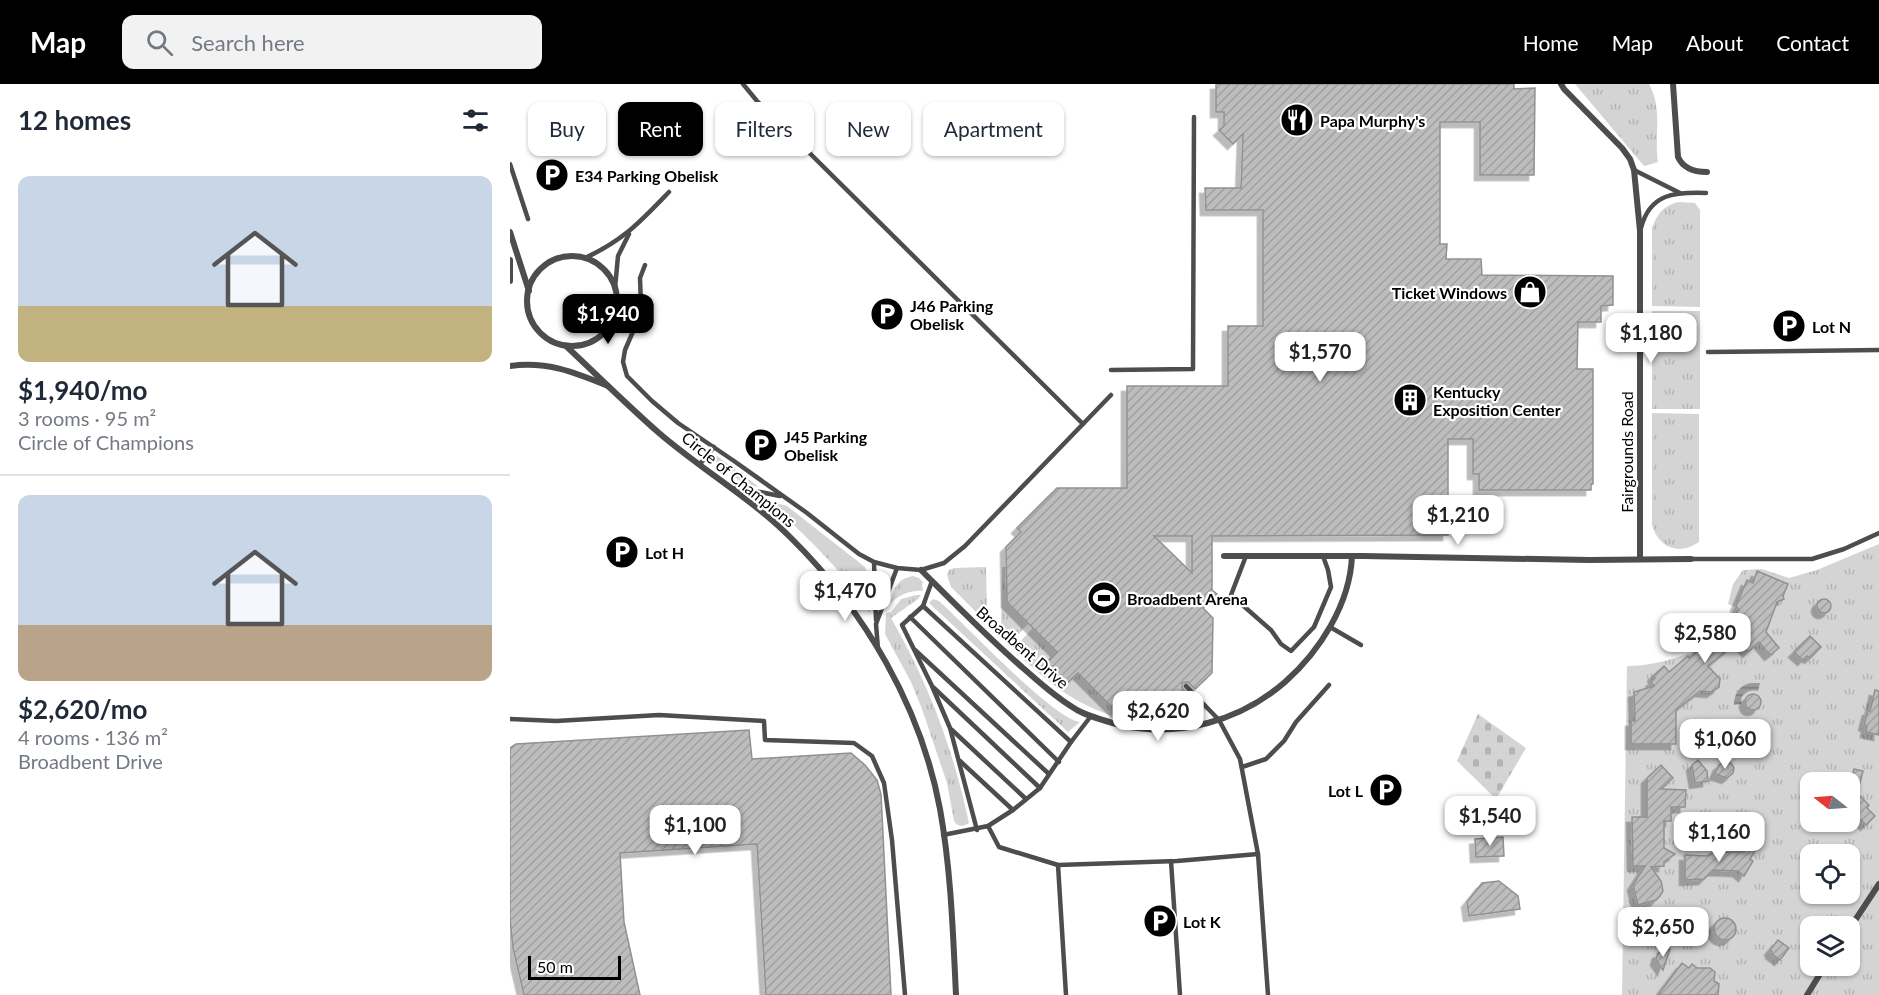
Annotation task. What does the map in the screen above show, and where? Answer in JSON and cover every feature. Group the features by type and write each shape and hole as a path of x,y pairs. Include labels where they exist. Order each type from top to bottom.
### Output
{"street":[{"name":"Fairgrounds Road","path":"1562,84 1564,89 1622,148 1634,170 1640,231 1640,559"},
{"path":"1673,84 1678,157 1681,164 1698,172 1707,172"},
{"path":"510,232 529,291"},
{"path":"571,256 585,258 598,265 609,275 615,288 617,303 614,318 595,340 581,345 566,346 552,342 540,333 532,320 528,306 529,291 534,278 556,259 571,256"},
{"path":"510,260 510,281"},
{"name":"Circle of Champions","path":"566,346 660,434 792,538 837,590 878,649 903,697 922,744 935,790 944,835 951,903 956,995"},
{"path":"510,366 544,365 577,374 612,388"},
{"path":"1224,556 1692,559"},
{"name":"Broadbent Drive","path":"921,570 1005,652 1048,690 1078,711 1103,721 1161,730 1191,728 1219,720 1244,710 1269,696 1313,654 1330,627 1352,572 1352,556"},
{"path":"1858,916 1879,884"},
{"path":"1807,995 1819,976"}],"lane":[{"path":"743,84 757,101 1083,424"},
{"path":"1111,370 1193,369 1194,117"},
{"path":"510,164 528,219"},
{"path":"1634,170 1680,193"},
{"path":"585,258 608,247 630,231 669,192"},
{"path":"1640,231 1650,207 1665,196 1680,193 1706,193"},
{"path":"615,288 618,256 630,231"},
{"path":"645,265 640,278 641,305 638,320 625,350 623,362 627,376 678,423 873,562 897,568 921,570 944,562 964,546 1111,395"},
{"path":"1708,352 1879,351"},
{"path":"700,464 714,447"},
{"path":"725,485 783,496"},
{"path":"1692,559 1812,559 1844,549 1879,533"},
{"path":"1246,556 1231,595 1291,651 1314,627 1331,587 1323,556"},
{"path":"873,562 878,649"},
{"path":"876,624 897,568"},
{"path":"932,581 923,606 902,624 950,728 977,830"},
{"path":"923,606 1071,742"},
{"path":"910,617 1059,762"},
{"path":"1330,627 1361,645"},
{"path":"913,648 1049,774"},
{"path":"1242,767 1266,759 1284,741 1296,722 1329,685"},
{"path":"932,686 1040,788"},
{"path":"1186,686 1219,720 1240,759 1258,854 1268,995"},
{"path":"510,719 556,721 659,715 764,721 765,740 854,743 872,756 884,783 892,840 905,995"},
{"path":"944,835 988,826 1026,800 1040,788 1091,716"},
{"path":"950,728 1026,800"},
{"path":"959,760 1013,810"},
{"path":"988,826 999,847 1058,865 1171,861 1258,854"},
{"path":"1171,861 1180,995"},
{"path":"1058,865 1066,995"}],"green space":[{"path":"1575,84 1649,84 1656,103 1658,162 1644,166"},
{"path":"1678,202 1695,203 1700,210 1700,307 1652,306 1652,228 1661,211"},
{"path":"1652,311 1700,311 1700,409 1652,409"},
{"path":"1652,413 1699,414 1699,542 1692,546 1677,549 1665,544 1659,539 1652,525"},
{"path":"717,456 759,487 744,484 715,462 714,459"},
{"path":"767,501 787,506 865,567 870,581 870,613 848,582 823,554"},
{"path":"1879,544 1879,995 1622,995 1627,666 1663,661 1698,650 1704,657 1717,644 1726,639 1715,628 1726,618 1731,623 1735,616 1732,614 1735,607 1728,604 1733,584 1743,570 1762,569 1789,578 1817,570"},
{"path":"986,567 987,606 982,615 977,613 951,587 947,575 949,570 954,568"},
{"path":"1002,567 1007,567 1007,602 1029,623 1008,645 1001,632"},
{"path":"913,576 924,583 922,583 923,591 905,594 890,604 899,582"},
{"path":"921,595 891,618 917,667 947,743 969,823 963,826 957,825 954,821 947,783 922,709 911,682 885,634 886,613 891,612 901,599"},
{"path":"933,599 939,601 1050,705 1067,717 1080,722 1068,732 929,603"},
{"path":"1033,628 1057,652 1046,663 1066,684 1078,673 1117,712 1141,713 1141,722 1121,718 1086,705 1041,675 1013,649"},
{"path":"1190,694 1206,710 1182,717 1148,717 1148,713 1171,713"},
{"path":"1478,714 1526,748 1496,799 1457,761"}],"shaded area":[{"path":"1751,683 1760,683 1758,691 1745,693 1741,704 1734,705 1738,690"}],"building":[{"name":"Kentucky Exposition Center","path":"1216,84 1514,84 1514,89 1535,88 1534,175 1480,175 1480,122 1440,122 1440,244 1447,244 1446,259 1481,259 1482,275 1613,276 1613,305 1601,306 1601,322 1578,322 1577,369 1593,369 1593,484 1591,484 1591,490 1479,490 1479,474 1473,474 1473,439 1448,439 1448,535 1212,536 1212,590 1217,594 1203,608 1213,618 1212,673 1195,689 1188,682 1182,683 1182,688 1189,696 1171,713 1117,712 1078,673 1066,684 1046,663 1057,652 1007,602 1006,547 1021,532 1017,528 1057,488 1127,488 1127,386 1228,386 1228,326 1263,326 1263,210 1206,210 1205,188 1241,188 1243,134 1233,144 1219,130 1224,126 1224,112 1216,112","holes":["1154,536 1192,536 1192,573"]},
{"path":"1757,571 1788,584 1784,599 1777,602 1766,632 1779,648 1770,655 1759,642 1748,652 1735,636 1727,641 1731,647 1708,666 1720,679 1719,687 1712,692 1700,691 1676,710 1676,744 1631,744 1631,721 1635,721 1634,692 1654,686 1651,682 1655,678 1653,676 1664,666 1669,672 1698,650 1703,657 1724,637 1717,630 1739,610 1736,606 1747,580 1753,583"},
{"path":"1821,599 1827,599 1831,606 1827,613 1821,613 1817,609 1817,603"},
{"path":"1810,636 1821,647 1810,658 1807,656 1803,660 1794,652"},
{"path":"1875,690 1879,691 1879,735 1866,732 1867,726 1864,725"},
{"path":"1750,694 1756,694 1761,702 1759,708 1750,710 1745,705 1745,699"},
{"path":"749,730 752,759 851,753 877,780 881,794 891,995 766,995 757,844 620,853 624,922 640,995 524,995 513,948 510,919 510,748 516,744"},
{"path":"1698,760 1707,771 1708,781 1695,783 1692,765"},
{"path":"1723,762 1731,763 1734,768 1733,773 1727,778 1715,774"},
{"path":"1661,765 1673,778 1661,789 1686,790 1685,807 1671,807 1671,821 1664,821 1664,848 1675,854 1664,862 1664,866 1651,867 1661,881 1663,891 1656,900 1638,905 1633,885 1645,866 1633,866 1632,817 1647,817 1647,778"},
{"path":"1854,769 1863,771 1860,783 1860,772 1853,772"},
{"path":"1860,796 1875,816 1866,825 1860,819"},
{"path":"1503,837 1504,856 1476,857 1475,839"},
{"path":"1749,841 1758,846 1750,859 1753,861 1744,876 1738,871 1713,870 1704,879 1685,880 1685,855 1707,856 1714,852 1744,852"},
{"path":"1499,881 1518,896 1520,909 1469,916 1467,902 1482,883"},
{"path":"1640,907 1657,926 1646,937 1628,919"},
{"path":"1725,918 1733,921 1736,929 1733,937 1725,940 1717,937 1714,929 1717,921"},
{"path":"1778,940 1789,948 1780,960 1770,950"},
{"path":"1670,949 1663,970 1656,960 1658,953"},
{"path":"1682,963 1689,968 1692,964 1697,968 1710,968 1715,972 1714,981 1719,984 1718,995 1658,995"}],"place":[{"name":"Papa Murphy's","path":"1297,120"},
{"name":"E34 Parking Obelisk","path":"552,175"},
{"name":"Ticket Windows","path":"1530,292"},
{"name":"J46 Parking Obelisk","path":"887,314"},
{"name":"Lot N","path":"1789,326"},
{"name":"Kentucky Exposition Center","path":"1410,400"},
{"name":"J45 Parking Obelisk","path":"761,445"},
{"name":"Lot H","path":"622,552"},
{"name":"Broadbent Arena","path":"1104,598"},
{"name":"Lot L","path":"1386,790"},
{"name":"Lot K","path":"1160,921"}]}
